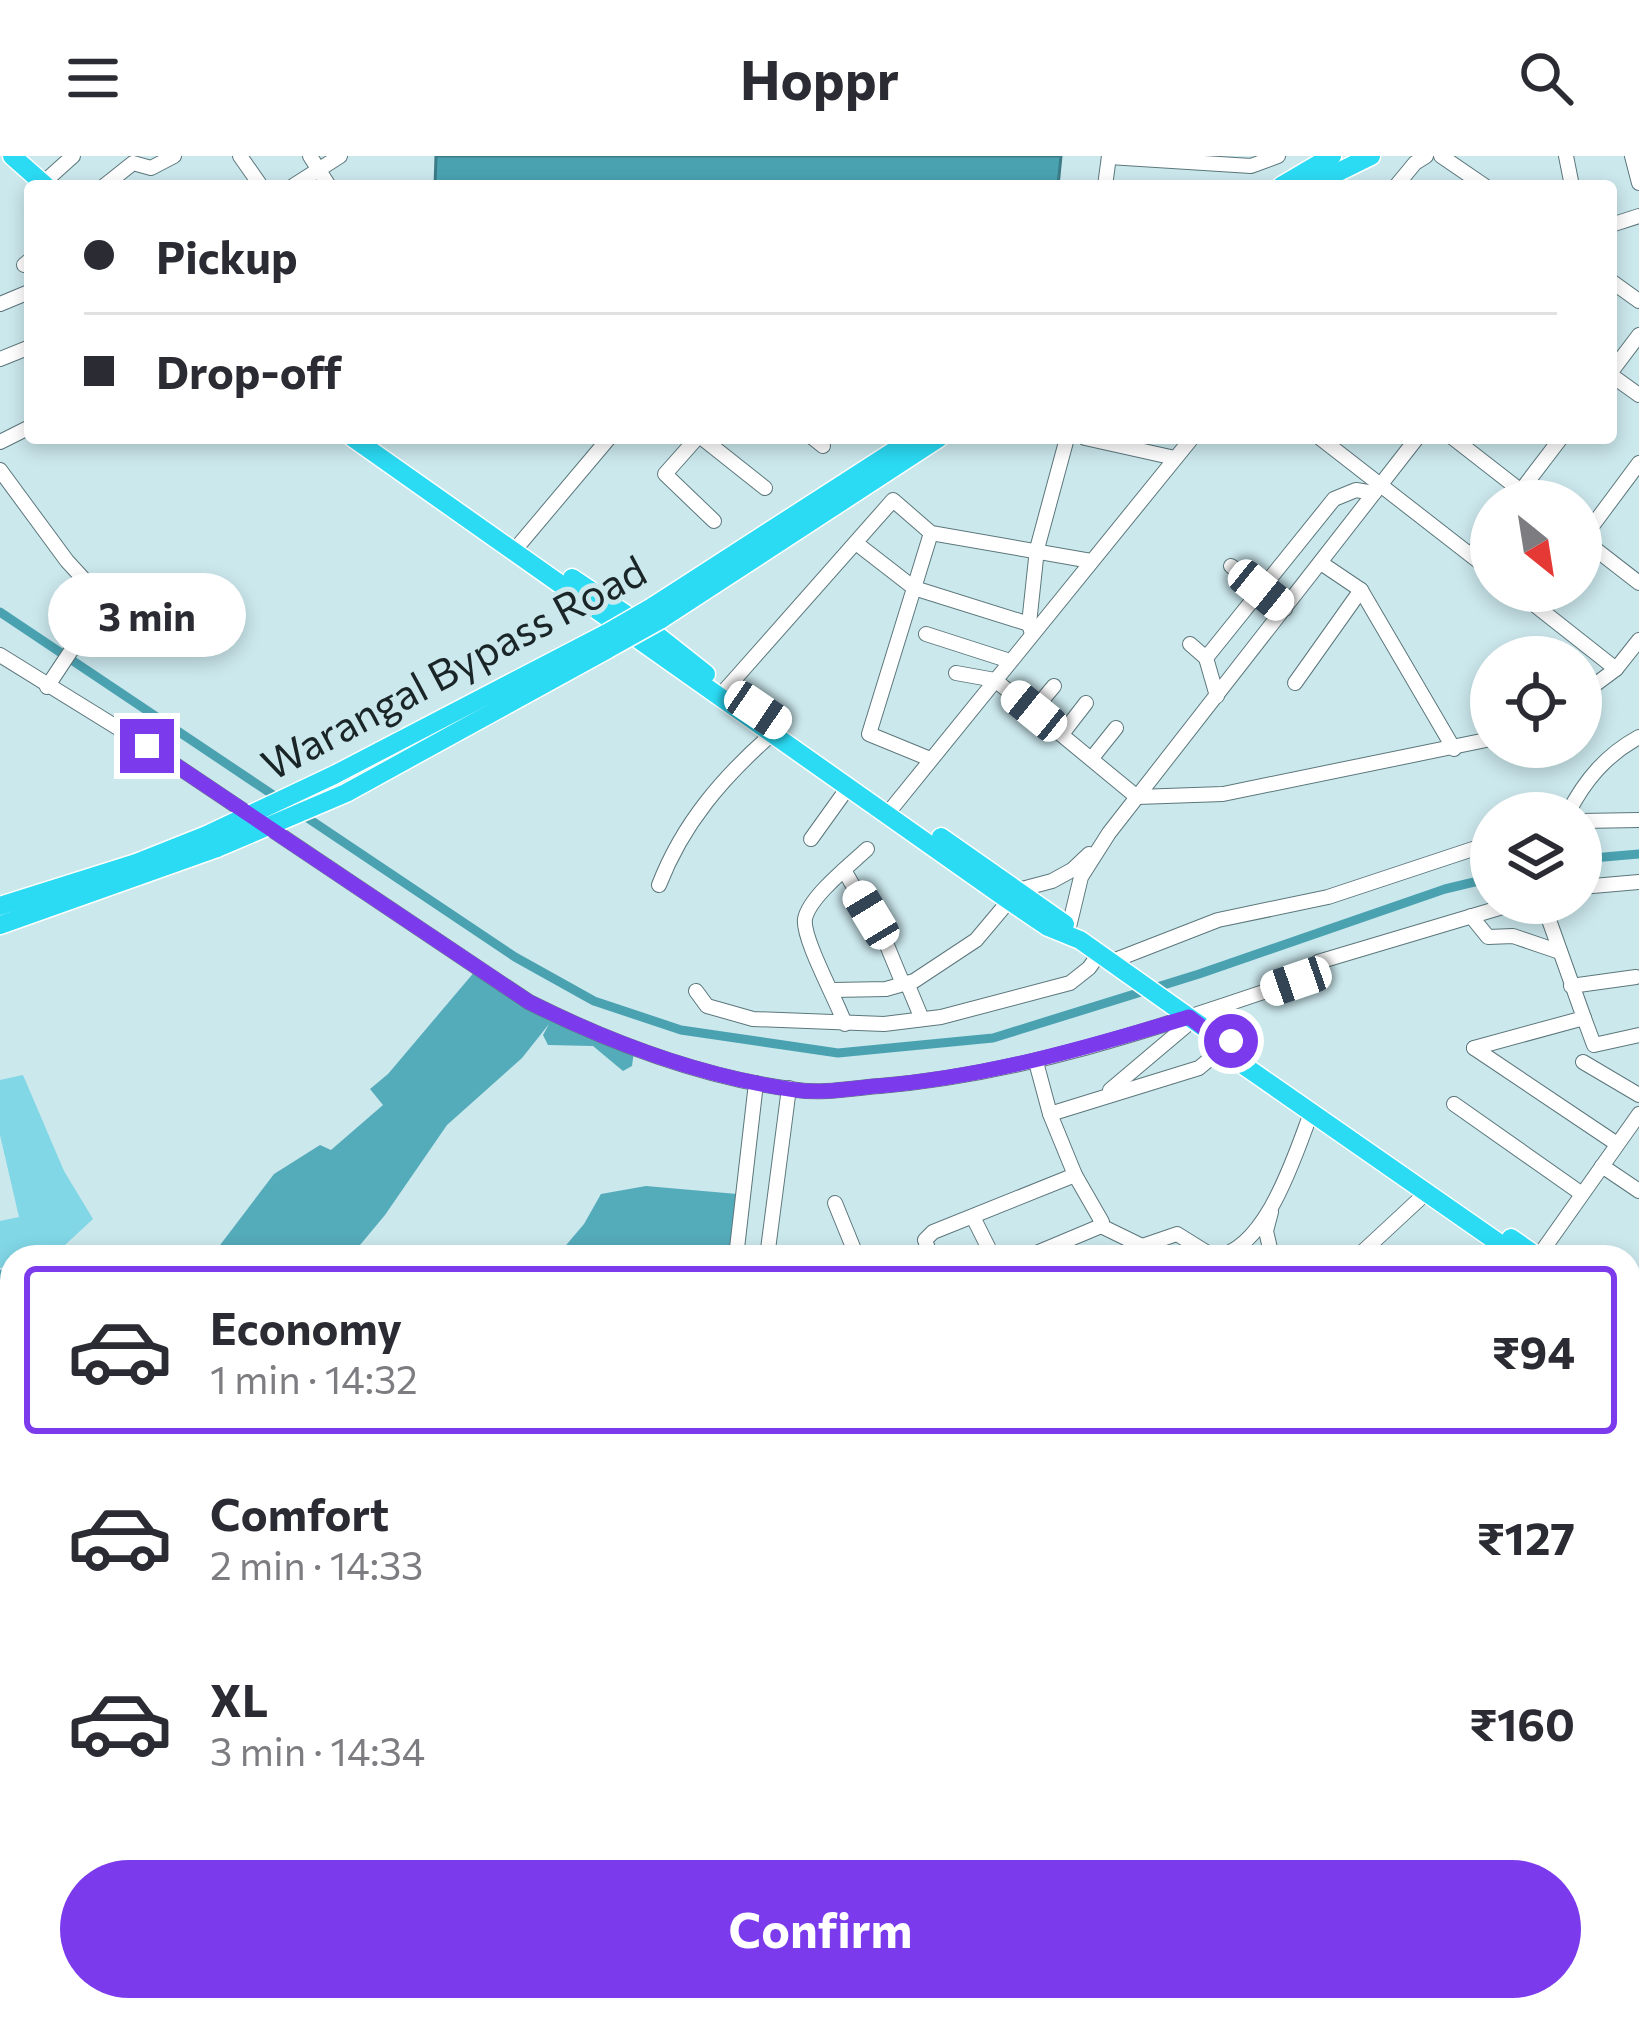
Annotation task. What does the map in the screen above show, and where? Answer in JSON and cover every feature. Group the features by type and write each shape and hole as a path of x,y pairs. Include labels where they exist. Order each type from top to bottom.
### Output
{"highway":[{"path":"1291,180 1332,156"},
{"path":"1322,180 1371,156"},
{"path":"0,159 32,172"},
{"path":"361,444 658,635 1013,895 1048,927 1074,934 1311,1113 1499,1245"},
{"path":"380,444 772,733 891,809"},
{"name":"Warangal Bypass Road","path":"656,613 905,444"},
{"name":"Warangal Bypass Road","path":"0,906 213,841 346,793 656,613 929,444"},
{"name":"Warangal Bypass Road","path":"213,841 334,775 607,641"},
{"path":"0,925 213,841"},
{"path":"1227,1046 1520,1245"}],"street":[{"path":"32,172 73,156"},
{"path":"112,180 133,163 152,168 174,156"},
{"path":"314,163 340,156"},
{"path":"1109,156 1251,166 1278,156"},
{"path":"1402,180 1426,156"},
{"path":"1441,156 1472,180"},
{"path":"1632,156 1639,183"},
{"path":"1617,366 1639,335"},
{"path":"517,547 604,444"},
{"path":"693,444 664,474 714,521"},
{"path":"707,444 765,488"},
{"path":"1031,629 1037,549 1065,444"},
{"path":"1112,444 1175,458"},
{"path":"891,809 1031,629 1187,444"},
{"path":"1327,444 1378,489 1470,554"},
{"path":"1074,934 1081,877 1109,833 1412,444"},
{"path":"1460,444 1499,480"},
{"path":"1529,480 1556,444"},
{"path":"1602,512 1639,463"},
{"path":"0,470 67,562 99,593 98,610 51,680"},
{"path":"1206,658 1328,495 1378,489"},
{"path":"726,689 893,500 931,533 1091,561"},
{"path":"930,759 869,734 931,533"},
{"path":"856,543 914,588 1031,629"},
{"path":"1602,554 1639,583"},
{"path":"1321,562 1361,590 1454,748"},
{"path":"1231,566 1285,609"},
{"path":"1295,683 1361,590"},
{"path":"1544,612 1616,669"},
{"path":"926,634 1010,661"},
{"path":"1602,679 1639,640"},
{"path":"1190,644 1206,658 1217,696"},
{"path":"0,655 51,680 529,1002 583,1029 676,1064 756,1083 834,1090 944,1081 1036,1062 1189,1017 1296,981 1318,962 1470,916"},
{"path":"956,673 995,680 1137,797 1223,794 1470,744"},
{"path":"1034,711 1054,686"},
{"path":"1062,734 1086,703"},
{"path":"1092,758 1116,728"},
{"path":"659,885 673,850 720,781 772,733"},
{"path":"1579,792 1618,750 1639,737"},
{"path":"811,839 849,786"},
{"path":"1602,821 1639,820"},
{"path":"833,990 905,983 976,940 1013,895 1072,870 1109,833"},
{"path":"845,1024 810,941 805,917 811,905 867,849"},
{"path":"696,992 707,1006 753,1019 845,1024 922,1019 1070,983 1200,926 1328,897 1470,850"},
{"path":"844,870 922,1019"},
{"path":"1602,885 1639,882"},
{"path":"1477,924 1488,937 1513,937 1560,952"},
{"path":"1550,924 1594,1046 1639,1035"},
{"path":"1571,986 1636,977"},
{"path":"1102,1097 1189,1017"},
{"path":"1584,1018 1474,1048 1617,1144"},
{"path":"1050,1114 1199,1068 1227,1046"},
{"path":"1036,1062 1050,1114 1101,1226 1140,1245"},
{"path":"1583,1062 1639,1095"},
{"path":"737,1245 756,1083"},
{"path":"769,1245 789,1088"},
{"path":"1454,1104 1582,1194"},
{"path":"1269,1245 1266,1232 1273,1207 1311,1113"},
{"path":"1546,1245 1639,1114"},
{"path":"1602,1166 1639,1191"},
{"path":"925,1245 928,1236 1075,1175"},
{"path":"1370,1245 1426,1193"},
{"path":"835,1202 852,1245"},
{"path":"1239,1245 1273,1207"},
{"path":"974,1219 987,1245"},
{"path":"1056,1245 1101,1226"},
{"path":"1146,1245 1182,1235 1195,1245"}],"shaded area":[{"path":"436,156 1061,156 1059,180 435,180"},
{"path":"476,970 552,1021 634,1051 632,1066 623,1071 593,1046 548,1045 543,1035 549,1024 522,1058 447,1125 360,1245 220,1245 274,1174 320,1145 331,1150 383,1105 370,1089"},
{"path":"23,1075 64,1171 93,1219 65,1245 0,1245 0,1221 19,1217 0,1135 0,1080"},
{"path":"646,1186 737,1194 733,1245 566,1245 601,1194"}],"waterway":[{"path":"0,612 515,957 594,1001 681,1030 838,1053 993,1038 1470,883"},
{"path":"1602,857 1639,854"}],"route":[{"path":"147,746 529,1002 583,1029 676,1064 793,1090 834,1090 985,1074 1189,1017 1223,1051 1231,1041"}]}
